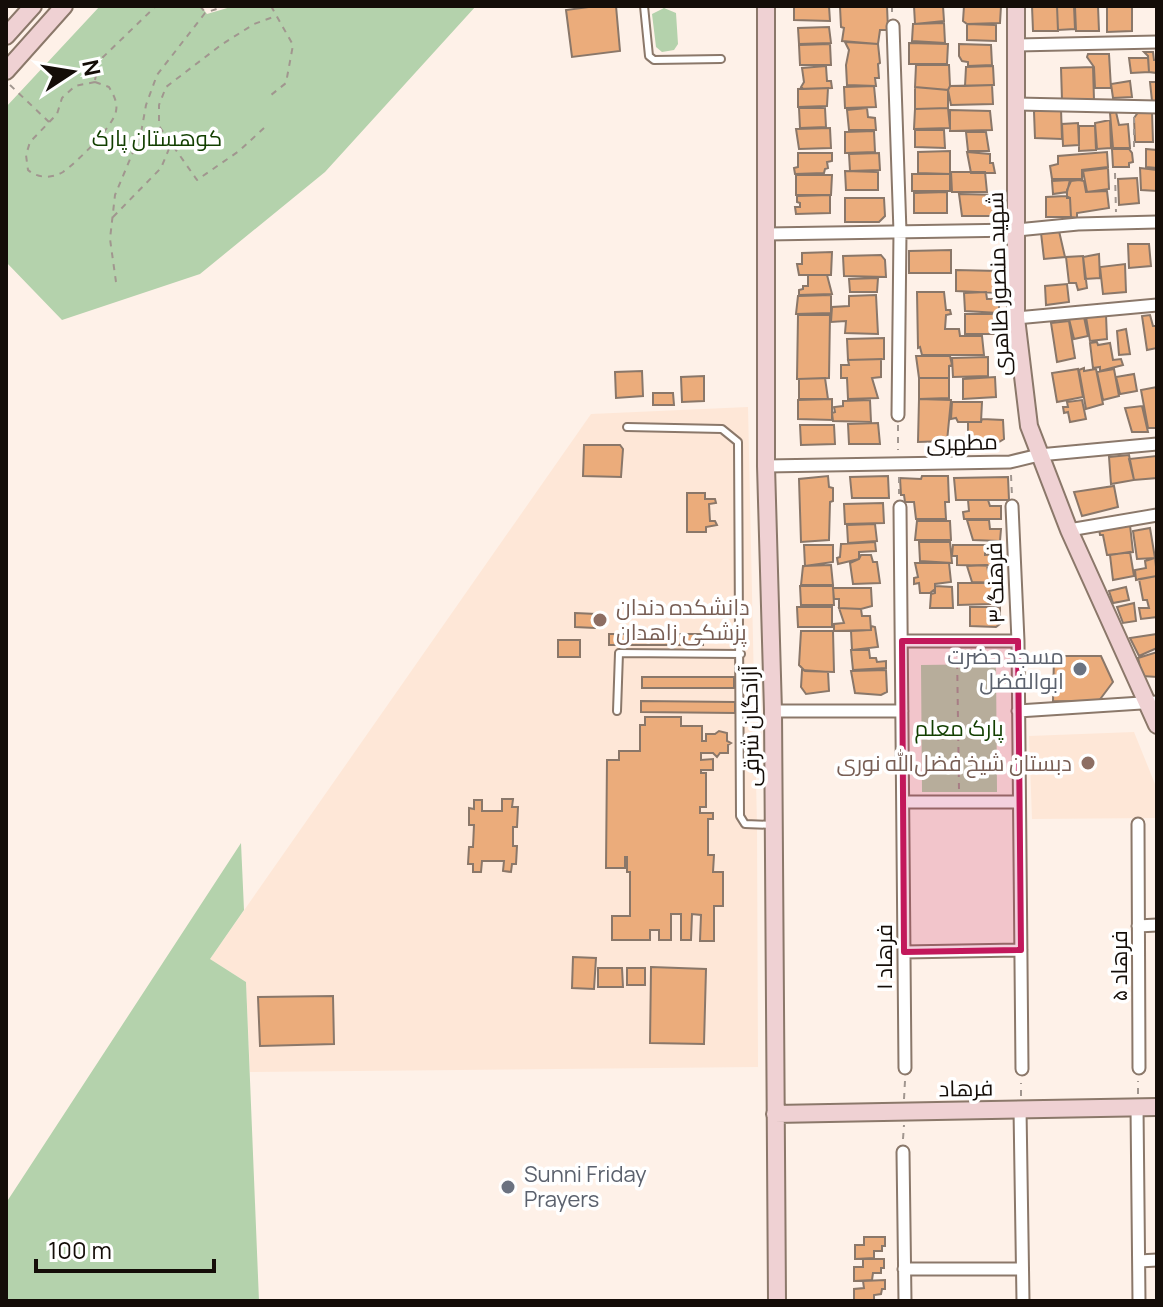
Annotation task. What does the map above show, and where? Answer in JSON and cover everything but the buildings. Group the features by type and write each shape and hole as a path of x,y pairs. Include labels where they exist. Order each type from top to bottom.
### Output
{"main road":[{"path":"6,36 33,6"},
{"path":"6,71 64,6"},
{"name":"آزادگان شرقی","path":"766,6 766,466 773,711 777,1301"},
{"name":"شهید منصور طاهری","path":"1016,6 1016,318 1029,426 1069,530 1152,703 1157,725"},
{"name":"فرهاد","path":"775,1114 1157,1107"}],"street":[{"path":"893,26 900,232 898,415"},
{"path":"1017,45 1157,42"},
{"path":"1017,104 1157,107"},
{"path":"767,234 1017,230 1157,222"},
{"path":"1016,318 1157,305"},
{"name":"مطهری","path":"766,466 1010,462 1039,455 1157,444"},
{"name":"فرهنگ ۳","path":"1012,506 1018,641 1022,1069"},
{"name":"فرهاد ۱","path":"900,507 905,1068"},
{"path":"1069,530 1157,515"},
{"path":"902,641 1018,641"},
{"path":"1018,711 1152,703"},
{"path":"773,711 902,711"},
{"path":"903,802 1019,802"},
{"name":"فرهاد ۵","path":"1138,824 1139,1068"},
{"path":"1138,926 1157,925"},
{"path":"904,952 1021,950"},
{"path":"1137,1107 1139,1301"},
{"path":"1020,1109 1023,1301"},
{"path":"903,1152 905,1301"},
{"path":"1139,1261 1157,1260"},
{"path":"904,1269 1022,1269"}],"lane":[{"path":"644,6 649,56 654,60 721,59"},
{"path":"627,427 722,429 738,442 740,816 745,824 774,825"},
{"path":"617,711 619,653 741,654"}],"path":[{"path":"95,82 99,61 156,6"},
{"path":"200,6 205,13"},
{"path":"116,282 110,239 115,195 141,133 146,105 157,75 205,13 225,6"},
{"path":"271,6 293,45 286,83 271,95"},
{"path":"264,128 239,151 197,180 159,126 159,105 166,87 221,45 254,24 276,16"},
{"path":"6,82 50,122"},
{"path":"95,82 109,87 116,100 116,112 108,127 63,172 35,176 28,170 26,155 30,142 50,122 57,114 62,98 75,86 95,82"},
{"path":"1134,107 1134,147"},
{"path":"112,218 161,168 172,142"},
{"path":"1115,173 1116,223"},
{"path":"1010,462 1012,506"},
{"path":"956,641 959,802"},
{"path":"902,728 1018,729"},
{"path":"903,1152 905,1068"},
{"path":"1137,1107 1139,1068"},
{"path":"1020,1109 1022,1069"}],"highlighted area":[{"path":"902,641 1018,641 1021,950 904,952"}],"shaded area":[{"name":"دانشکده دندان پزشکی زاهدان","path":"748,407 757,825 758,1067 250,1072 246,982 210,959 591,414"},
{"name":"دبستان شیخ فضل‌الله نوری","path":"1134,732 1157,789 1157,818 1032,819 1029,736"}],"green space":[{"name":"کوهستان پارک","path":"100,6 201,6 207,14 234,6 476,6 325,172 200,274 62,320 6,262 6,107"},
{"path":"664,8 676,13 678,44 674,50 662,52 656,47 652,14"},
{"name":"پارک معلم","path":"996,664 997,792 922,792 921,665"},
{"path":"241,843 244,910 210,959 246,982 259,1301 6,1301 6,1203"}],"place":[{"name":"دانشکده دندان پزشکی زاهدان","path":"600,620"},
{"name":"مسجد حضرت ابوالفضل","path":"1080,669"},
{"name":"دبستان شیخ فضل‌الله نوری","path":"1088,763"},
{"name":"Sunni Friday Prayers","path":"508,1187"}]}
